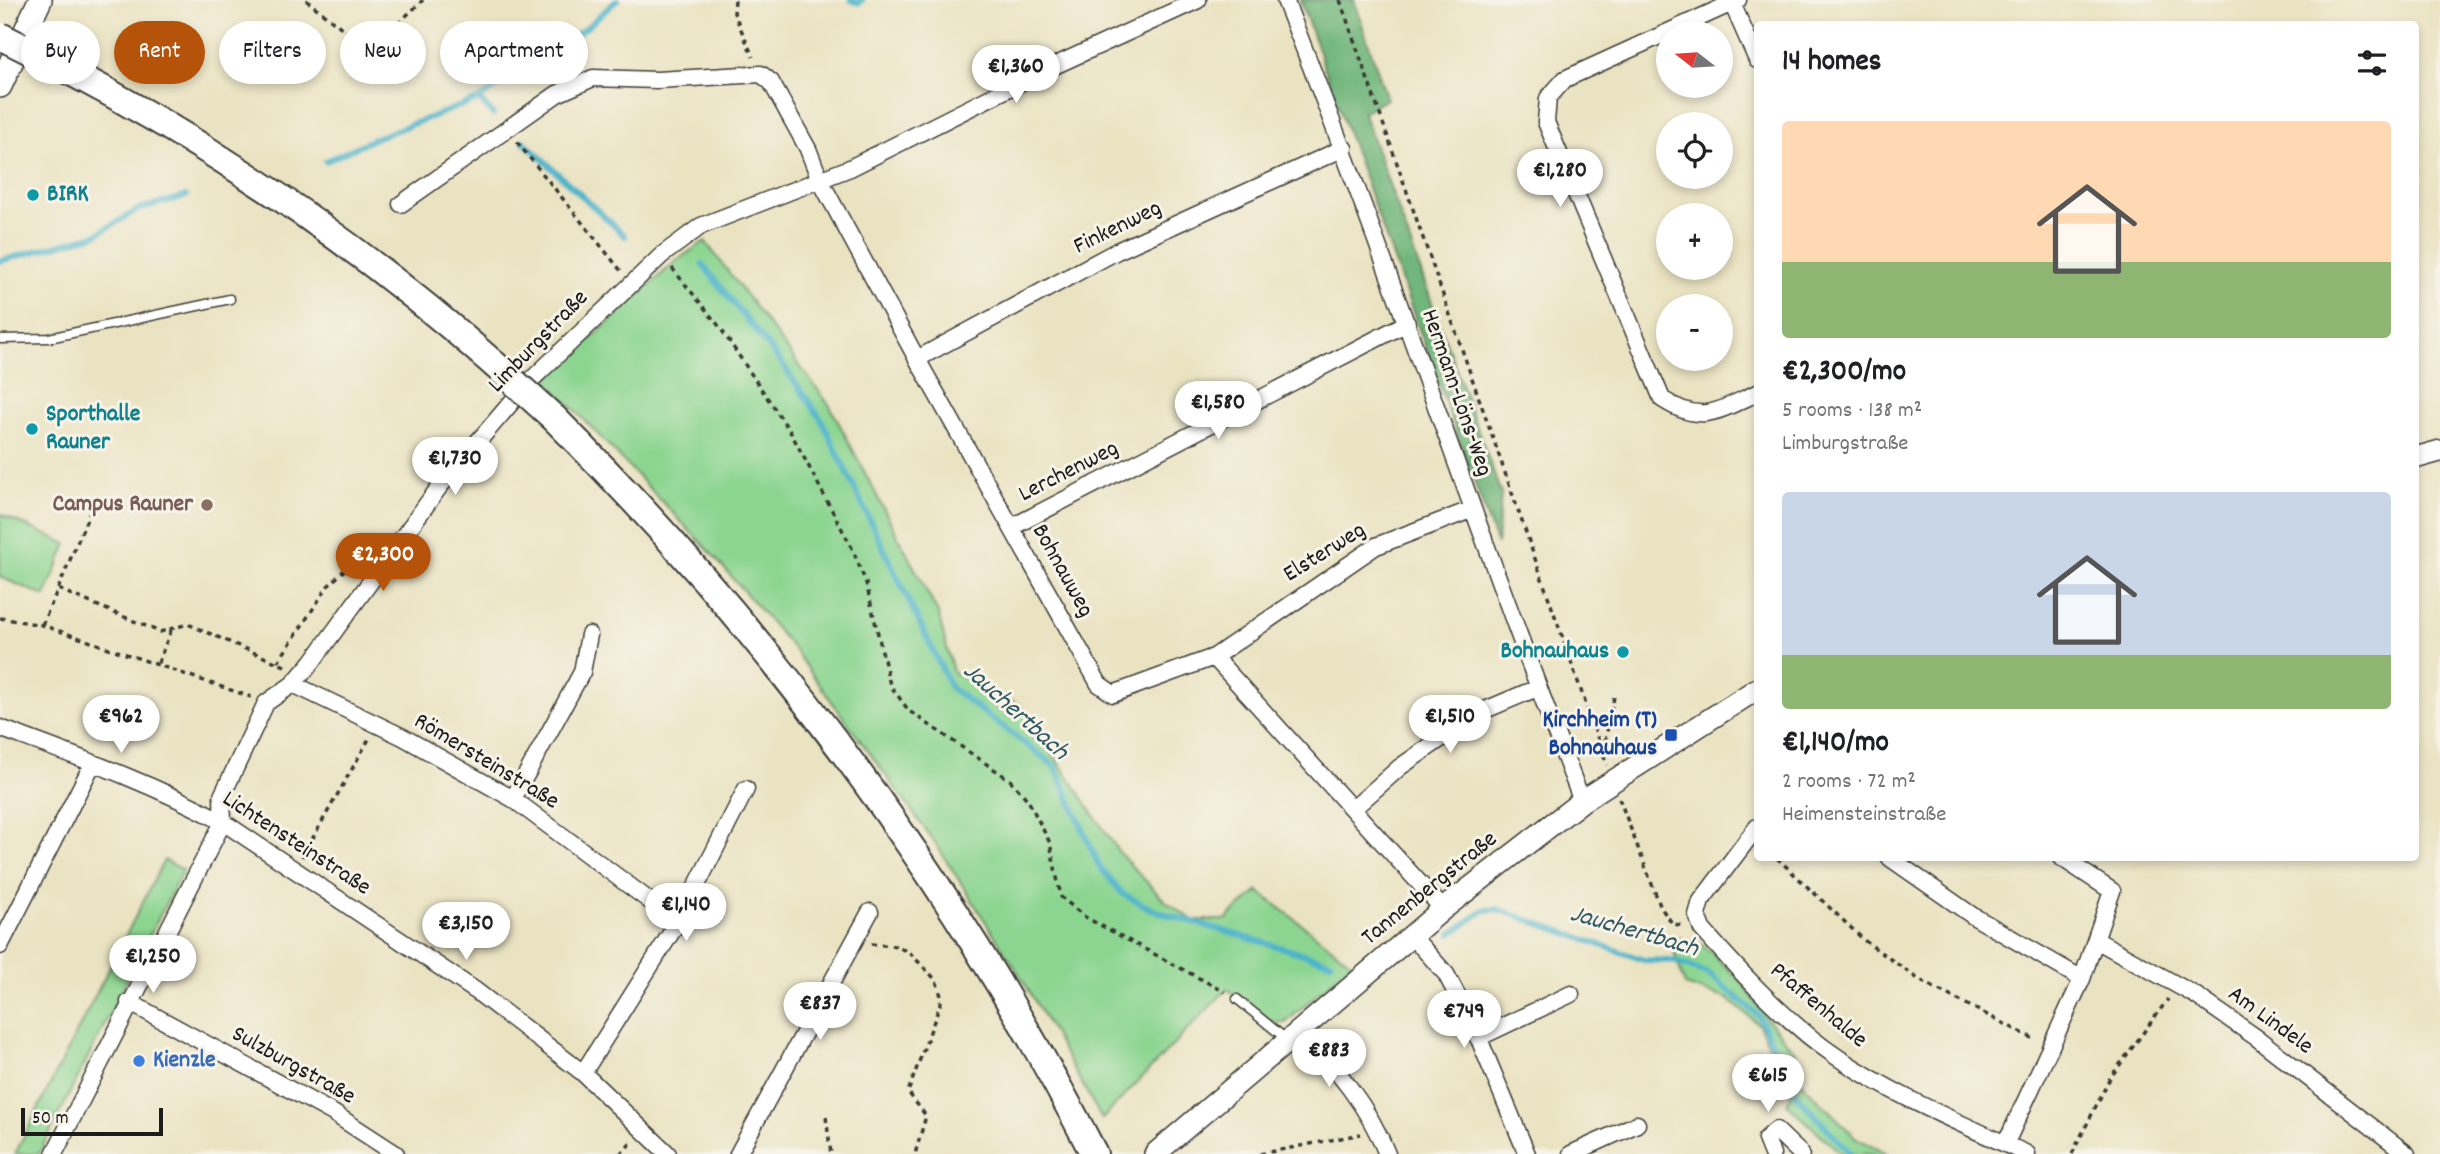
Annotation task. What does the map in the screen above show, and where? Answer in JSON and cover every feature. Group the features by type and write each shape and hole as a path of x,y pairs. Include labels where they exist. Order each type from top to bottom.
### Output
{"main road":[{"path":"0,86 40,0"},
{"path":"0,36 176,130 300,209 421,301 554,418 608,472 778,663 847,754 951,904 1041,1054 1093,1153"}],"street":[{"name":"Limburgstraße","path":"266,702 297,679 440,486 528,383 630,282 701,226 850,168 1043,71 1198,0"},
{"name":"Hermann-Löns-Weg","path":"1285,0 1344,149 1537,688 1582,802"},
{"path":"1754,52 1735,1 1565,79 1548,98 1546,122 1662,400 1683,413 1711,414 1754,394"},
{"path":"401,204 557,94 593,78 657,80 761,74"},
{"name":"Bohnauweg","path":"761,74 771,82 808,149 820,180 917,359 1099,684 1113,694 1214,657"},
{"name":"Finkenweg","path":"917,359 1118,251 1344,149"},
{"name":"Lerchenweg","path":"1012,527 1407,323"},
{"path":"2419,457 2440,451"},
{"name":"Elsterweg","path":"1214,657 1279,609 1376,546 1473,509"},
{"path":"513,799 582,672 589,635"},
{"path":"1214,657 1443,909"},
{"name":"Römersteinstraße","path":"297,679 513,799 678,922"},
{"path":"1354,808 1400,767 1478,713 1537,688"},
{"name":"Tannenbergstraße","path":"1155,1154 1443,909 1582,802 1754,691"},
{"path":"54,1154 128,1002 223,822 222,796 266,702"},
{"name":"Lichtensteinstraße","path":"0,728 93,763 189,804 223,822 476,991 583,1073 668,1154"},
{"path":"0,946 7,916 93,763"},
{"path":"583,1073 678,922 747,789"},
{"path":"1702,929 1697,915 1702,901 1754,831"},
{"path":"1894,861 1973,916 2082,979"},
{"path":"2006,1143 2082,979 2112,891 2067,861"},
{"path":"738,1154 870,912"},
{"name":"Pfaffenhalde","path":"1702,929 1789,1017 1835,1056 1890,1090 2024,1153"},
{"path":"1412,936 1446,974 1478,1038 1527,1154"},
{"name":"Am Lindele","path":"2096,940 2178,985 2257,1038 2407,1154"},
{"path":"1478,1038 1571,994"},
{"name":"Sulzburgstraße","path":"128,1002 333,1113 396,1154"},
{"path":"1295,1036 1347,1082 1366,1109 1387,1154"},
{"path":"1572,1154 1637,1124"},
{"path":"1772,1154 1766,1139 1776,1130 1801,1154"}],"lane":[{"path":"0,339 49,338 230,299"},
{"path":"1237,999 1295,1036"}],"path":[{"path":"306,0 370,50 423,0"},
{"path":"735,0 734,13 761,74"},
{"path":"1340,0 1612,781 1661,908 1672,923 1702,929"},
{"path":"507,130 630,282"},
{"path":"662,256 719,326 791,433 852,548 866,583 890,685 909,711 1010,780 1028,800 1049,842 1061,897 1086,917 1167,958 1237,999"},
{"path":"42,625 89,514"},
{"path":"278,662 320,603 328,586 358,557"},
{"path":"58,589 160,632 188,624 278,662 297,679"},
{"path":"0,618 42,625 266,702"},
{"path":"158,663 172,628"},
{"path":"1603,753 1614,697"},
{"path":"294,870 377,725"},
{"path":"1780,861 1865,941 1921,981 2050,1048"},
{"path":"854,942 895,946 909,952 936,980 942,999 908,1091 926,1116 915,1154"},
{"path":"2072,1154 2110,1078 2178,985"},
{"path":"827,1117 831,1154"},
{"path":"1260,1154 1366,1133"}],"green space":[{"path":"1300,0 1354,0 1387,99 1363,112 1501,494 1497,545"},
{"path":"705,241 830,406 938,613 953,672 1020,705 1121,855 1164,900 1193,920 1225,920 1258,891 1352,963 1285,1023 1273,1022 1227,989 1102,1119 1021,977 936,844 792,647 711,553 546,380 676,261"},
{"path":"0,514 67,544 45,596 0,577"},
{"path":"164,860 183,870 39,1154 15,1154"},
{"path":"1669,936 1702,944 1742,982 1766,1018 1796,1053 1799,1080 1856,1138 1888,1154 1842,1154 1787,1104 1792,1094 1759,1025 1728,999 1685,985"}],"waterway":[{"name":"Jauchertbach","path":"326,161 378,137 479,99 587,27 617,0"},
{"path":"851,0 859,3 862,0"},
{"name":"Jauchertbach","path":"479,99 493,114"},
{"name":"Jauchertbach","path":"523,141 625,236"},
{"path":"0,261 95,235 139,209 186,196"},
{"name":"Jauchertbach","path":"702,264 780,361 821,419 951,688 1055,766 1099,866 1123,894 1155,911 1331,962"},
{"name":"Jauchertbach","path":"1451,934 1484,910 1497,909 1644,960 1673,961 1709,974 1758,1015 1799,1098 1851,1154"}],"place":[{"name":"BIRK","path":"33,195"},
{"name":"Sporthalle Rauner","path":"32,429"},
{"name":"Campus Rauner","path":"207,505"},
{"name":"Bohnauhaus","path":"1623,652"},
{"name":"Kirchheim (T) Bohnauhaus","path":"1671,735"},
{"name":"Kienzle","path":"139,1061"}]}
